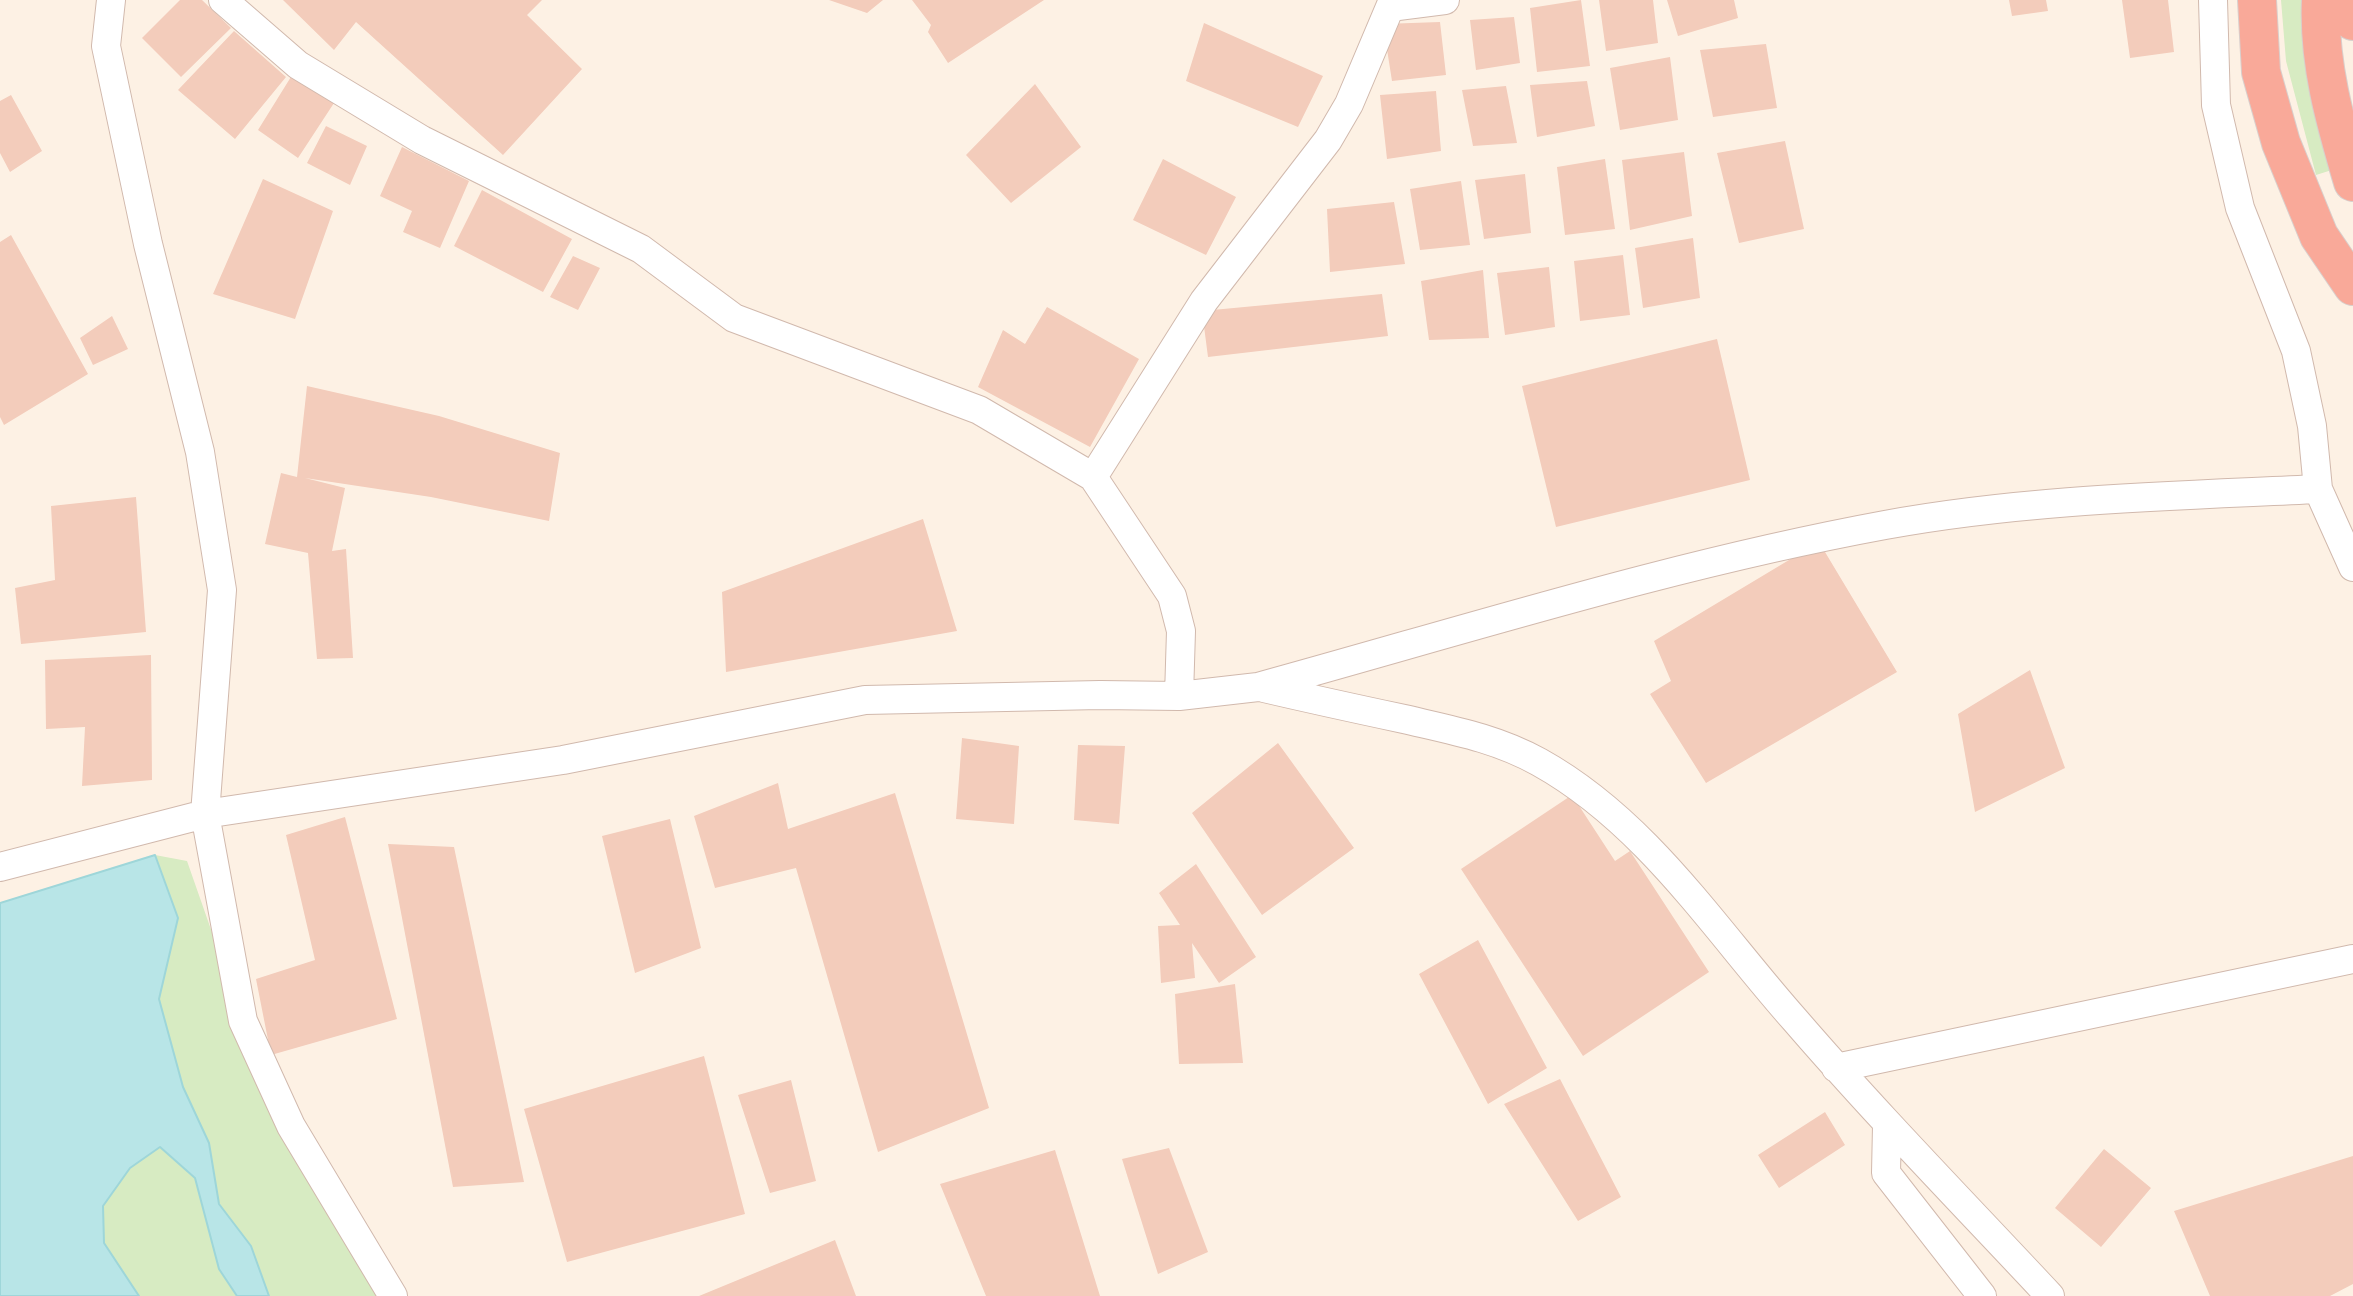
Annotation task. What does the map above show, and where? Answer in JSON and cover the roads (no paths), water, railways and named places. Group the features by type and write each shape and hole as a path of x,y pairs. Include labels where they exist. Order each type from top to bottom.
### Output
{"highway":[{"path":"2257,0 2261,72 2281,143 2319,236 2353,286"},
{"path":"2321,0 2319,38 2336,126 2353,181"},
{"path":"2353,0 2353,21"}],"street":[{"path":"111,0 106,46 148,244 200,452 222,590 205,814 243,1021 291,1126 393,1296"},
{"path":"223,0 298,65 422,141 641,249 734,318 979,410 1093,477 1171,596 1181,631 1179,696"},
{"path":"1093,477 1204,301 1328,140 1349,104 1392,4 1445,0"},
{"path":"2213,0 2216,105 2240,208 2296,351 2312,426 2318,489 2353,567"},
{"path":"0,867 205,814 563,760 865,700 1179,696 1258,687 1730,559 1886,525 2015,507 2318,489"},
{"path":"1258,687 1493,739 1540,762 1585,792 1622,821 1655,855 1887,1126 2050,1296"},
{"path":"1836,1068 2353,959"},
{"path":"1887,1126 1886,1173 1982,1296"}],"water":[{"path":"155,855 178,918 159,999 183,1087 209,1143 219,1204 251,1246 269,1296 237,1296 219,1269 195,1178 160,1147 130,1168 103,1206 104,1243 139,1296 0,1296 0,903"}]}
